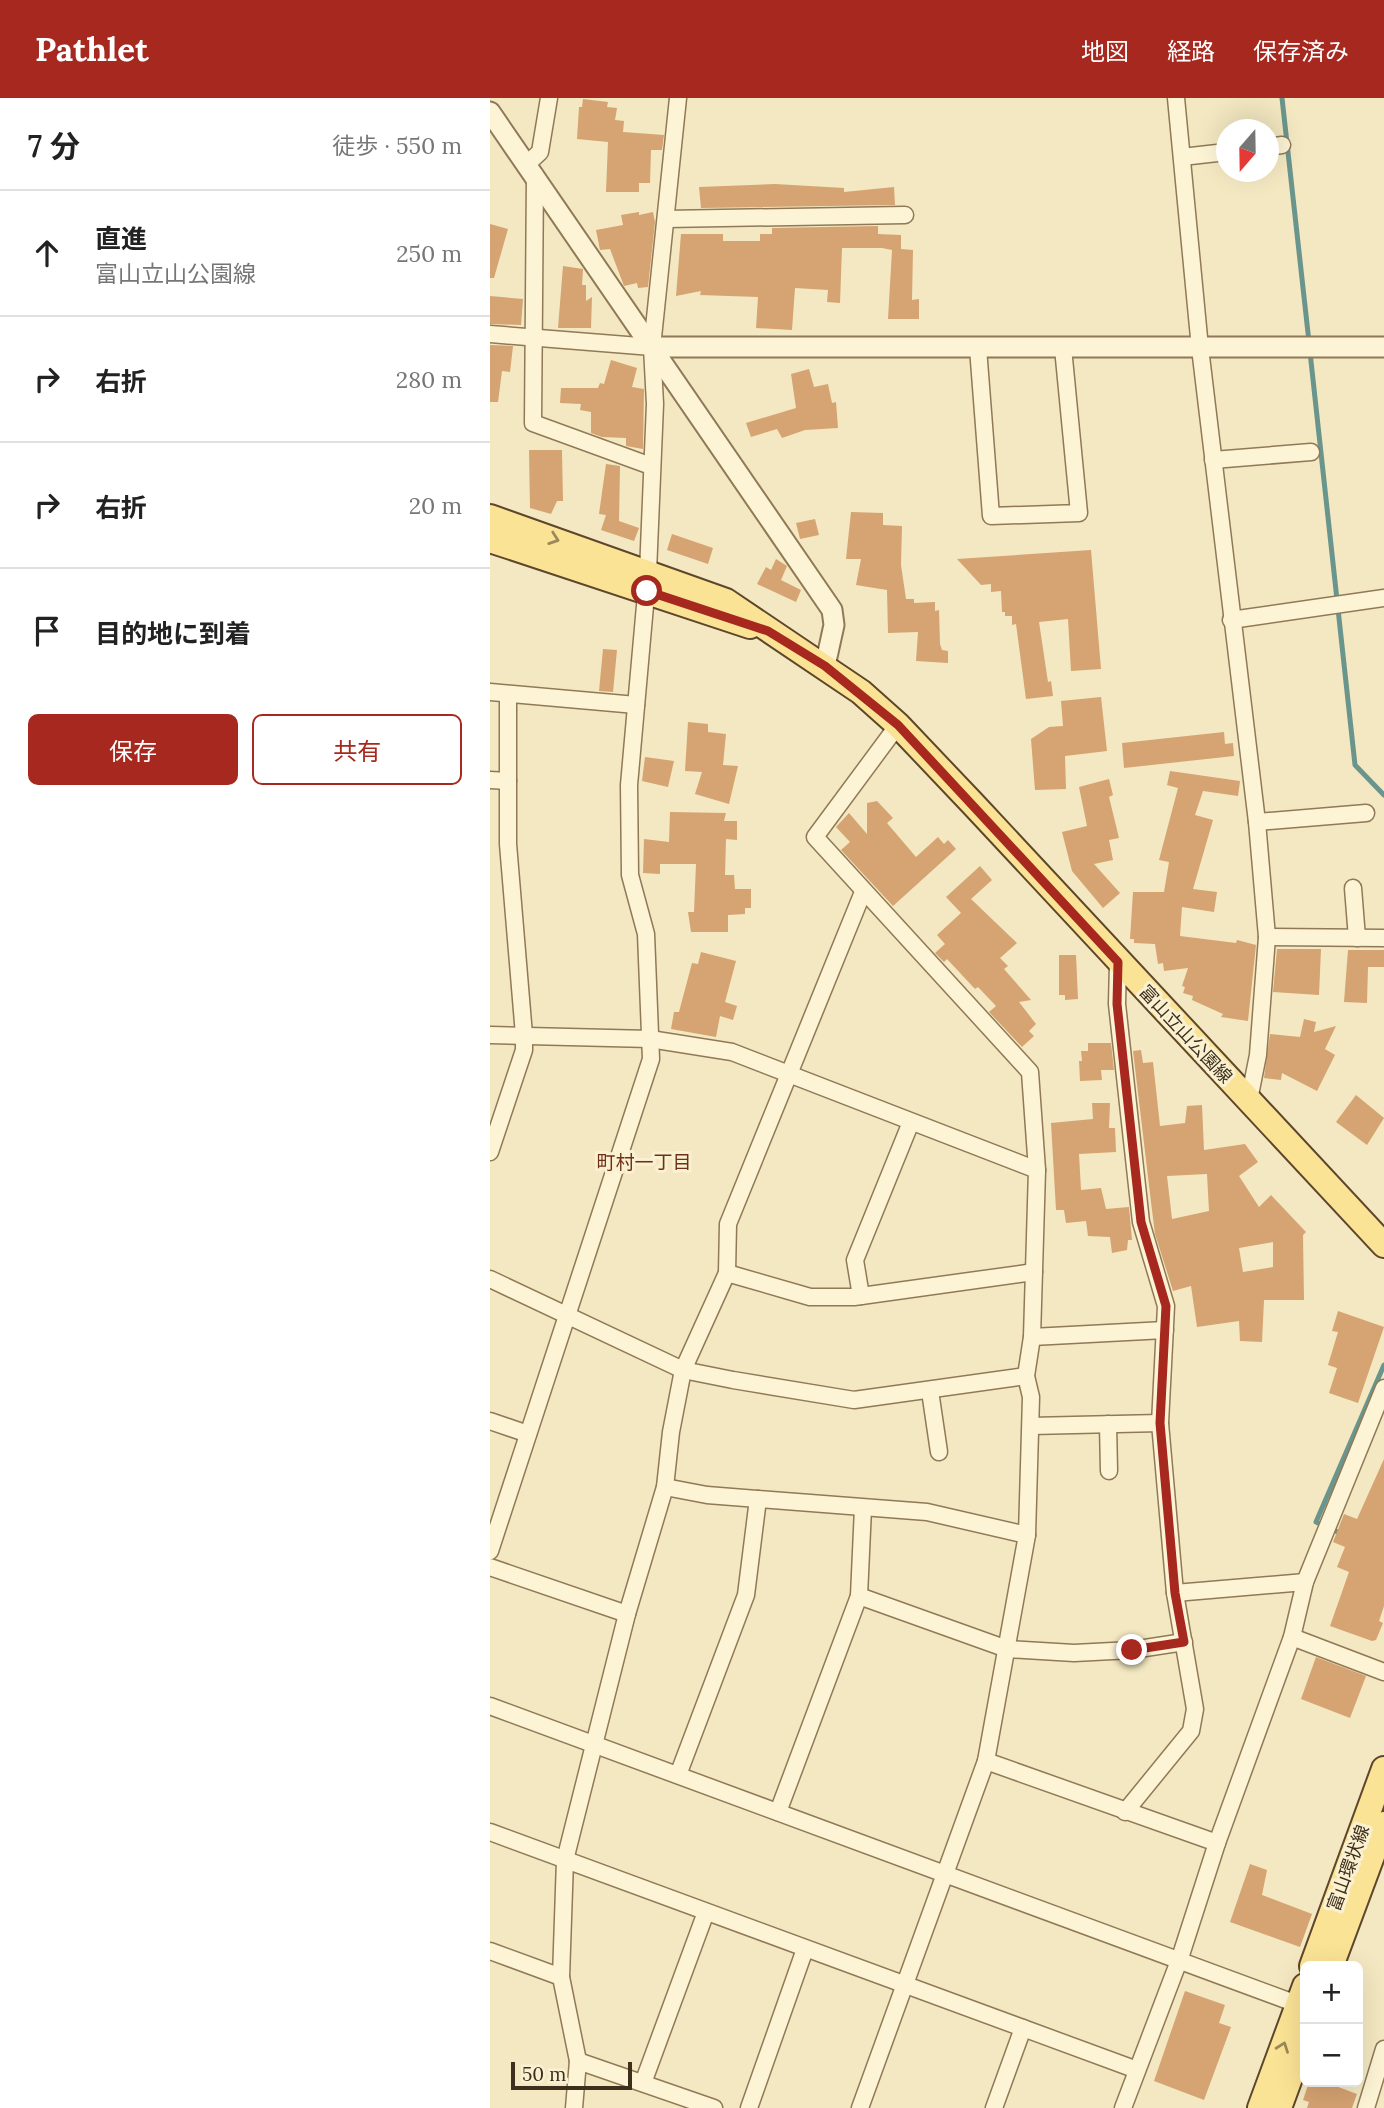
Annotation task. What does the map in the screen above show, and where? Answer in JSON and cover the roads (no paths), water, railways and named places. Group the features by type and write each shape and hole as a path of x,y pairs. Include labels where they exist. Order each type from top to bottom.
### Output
{"main road":[{"name":"富山立山公園線","path":"490,517 768,631 825,666 898,725 1384,1245"},
{"name":"富山立山公園線","path":"490,540 648,581"},
{"name":"富山環状線","path":"1314,1961 1384,1769"},
{"name":"富山環状線","path":"1333,1961 1384,1824"},
{"path":"1261,2108 1300,2007"},
{"path":"1279,2108 1300,2051"}],"street":[{"path":"549,98 540,152 531,170 533,423 651,466"},
{"path":"490,1551 565,1315 651,1059 646,934 629,875 629,785 648,581 655,404 652,347 678,98"},
{"path":"1176,98 1200,348 1257,822 1267,937 1258,1055 1249,1100"},
{"path":"490,112 832,610 834,625 825,666"},
{"path":"1182,157 1216,153"},
{"path":"666,219 905,215"},
{"path":"490,334 652,347 1384,348"},
{"path":"978,348 991,516 1079,513 1063,348"},
{"path":"1213,460 1311,452"},
{"path":"1231,620 1384,597"},
{"path":"490,692 636,705"},
{"path":"490,1152 524,1050 508,844 508,694"},
{"path":"860,2108 986,1761 1027,1535 1031,1426 1031,1397 1026,1376 1032,1337 1037,1170 1030,1072 815,837 898,725"},
{"path":"490,780 509,781"},
{"path":"1257,822 1366,813"},
{"path":"1353,888 1357,938"},
{"path":"574,2108 578,2061 561,1976 565,1860 627,1614 665,1487 671,1432 683,1370 727,1273 728,1224 863,892"},
{"path":"1267,937 1384,938"},
{"path":"1118,962 1117,1004 1141,1222 1166,1306 1160,1423 1175,1593 1195,1709 1191,1731 1125,1812"},
{"path":"490,1035 650,1039 732,1052 1037,1170"},
{"path":"861,1296 855,1260 911,1122"},
{"path":"727,1273 810,1297 861,1296 1034,1272"},
{"path":"490,1279 683,1370 854,1400 1026,1376"},
{"path":"1032,1337 1165,1330"},
{"path":"1123,2108 1180,1958 1217,1843 1292,1637 1305,1582 1384,1388"},
{"path":"930,1391 939,1452"},
{"path":"490,1420 528,1434"},
{"path":"1031,1426 1160,1423"},
{"path":"1108,1424 1109,1471"},
{"path":"665,1487 707,1495 927,1512 1027,1535"},
{"path":"678,1775 746,1595 758,1499"},
{"path":"778,1812 859,1596 863,1508"},
{"path":"490,1567 627,1614"},
{"path":"1175,1593 1305,1582"},
{"path":"859,1596 1007,1649 1074,1653 1132,1650 1184,1642"},
{"path":"1292,1637 1384,1672"},
{"path":"490,1706 945,1874 1300,1998"},
{"path":"986,1761 1217,1843"},
{"path":"490,1832 1138,2070"},
{"path":"643,2083 706,1912"},
{"path":"749,2108 805,1949"},
{"path":"490,1951 561,1976"},
{"path":"994,2108 1023,2028"},
{"path":"1366,2108 1384,2049"},
{"path":"578,2061 714,2108"}],"waterway":[{"path":"1282,98 1309,342"},
{"path":"1310,352 1355,765 1384,795"},
{"path":"1342,1534 1316,1522 1384,1365"}],"district":[{"name":"町村一丁目","path":"644,1162"}]}
